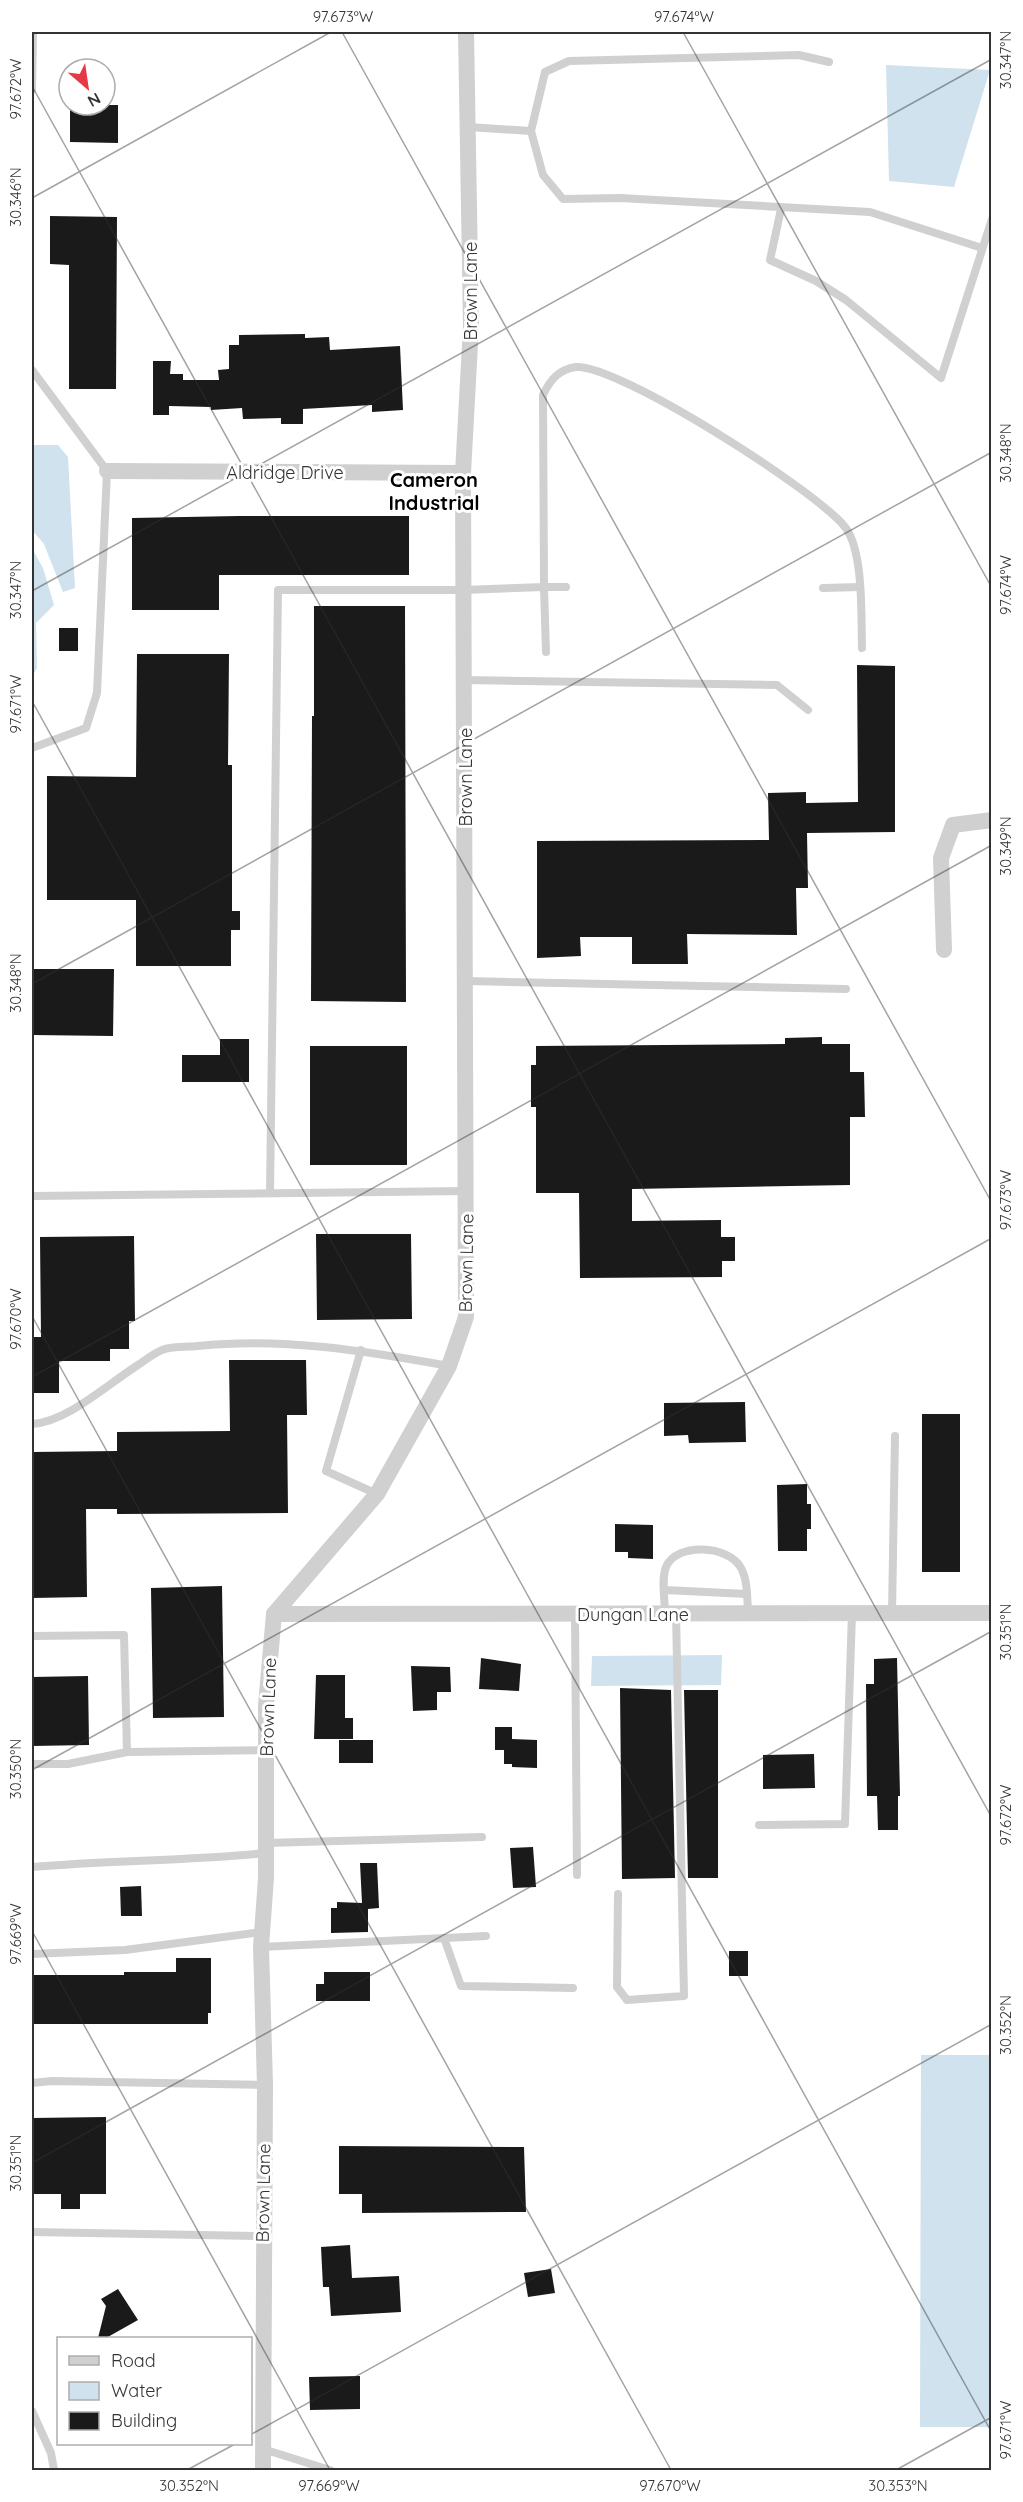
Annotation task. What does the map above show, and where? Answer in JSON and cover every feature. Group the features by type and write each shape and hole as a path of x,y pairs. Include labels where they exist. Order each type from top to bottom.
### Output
{"street":[{"name":"Brown Lane","path":"262,2470 262,2236 265,2085 262,1940 266,1848 266,1705 274,1614 377,1494 449,1366 466,1317 463,473 471,326 466,32"},
{"name":"Aldridge Drive","path":"107,471 463,473"},
{"path":"944,950 941,858 953,825 992,820"},
{"name":"Dungan Lane","path":"274,1614 992,1613"}],"lane":[{"path":"32,90 33,32"},
{"path":"829,62 800,55 569,61 545,72 531,131 543,176 563,199 620,198 781,209 870,212 982,248"},
{"path":"468,127 531,131"},
{"path":"781,209 770,260 816,281 846,300 941,378 992,219"},
{"path":"546,652 543,395 550,381 563,370 578,367 600,373 668,405 737,445 808,494 846,528 856,553 860,587 862,648"},
{"path":"32,370 107,471 97,693 86,728 32,748"},
{"path":"270,1193 278,591 464,591 566,586"},
{"path":"823,588 860,587"},
{"path":"464,680 777,685 808,710"},
{"path":"466,981 846,989"},
{"path":"32,1196 467,1191"},
{"path":"32,1424 46,1423 74,1408 162,1350 217,1344 290,1343 361,1350 449,1366"},
{"path":"361,1350 326,1472 377,1494"},
{"path":"892,1613 895,1436"},
{"path":"618,1894 617,1988 627,2000 684,1996 670,1613 664,1570 670,1558 700,1548 725,1554 740,1565 747,1594 748,1613"},
{"path":"665,1590 747,1594"},
{"path":"759,1825 844,1824 852,1613"},
{"path":"576,1614 577,1875"},
{"path":"32,1636 124,1635 127,1752"},
{"path":"32,1764 68,1764 127,1752 266,1750"},
{"path":"32,1867 97,1862 219,1858 266,1848 482,1837"},
{"path":"32,1954 262,1940 486,1936"},
{"path":"444,1938 461,1986 573,1989"},
{"path":"32,2083 52,2081 265,2085"},
{"path":"32,2232 262,2236"},
{"path":"32,2411 51,2453 54,2470"},
{"path":"262,2448 330,2470"}],"water":[{"path":"886,65 990,70 954,187 889,181"},
{"path":"32,445 58,445 68,457 75,588 63,592 44,544 32,530"},
{"path":"32,548 43,568 54,605 36,623 37,668 32,677"},
{"path":"722,1655 721,1685 591,1686 592,1656"},
{"path":"921,2055 991,2055 991,2427 920,2427"}],"building":[{"path":"118,105 118,143 70,142 70,117 117,117"},
{"path":"50,216 117,217 116,389 69,389 69,265 50,264"},
{"path":"305,334 305,338 329,337 330,350 400,346 403,410 372,412 372,405 303,409 303,424 281,424 281,418 243,419 242,408 211,410 211,407 169,406 169,415 153,415 153,361 171,361 170,374 183,374 183,380 219,380 218,370 229,369 229,345 239,345 239,335"},
{"path":"409,516 409,575 219,575 219,610 132,610 132,518"},
{"path":"314,606 405,606 406,1002 311,1001"},
{"path":"59,628 78,628 78,651 59,651"},
{"path":"137,654 229,654 228,765 232,765 232,911 240,911 240,930 231,930 231,966 136,966 136,900 47,900 47,776 136,777"},
{"path":"857,665 895,666 895,832 807,833 808,888 796,888 797,935 687,934 688,964 632,964 632,937 580,937 581,956 537,958 537,841 769,840 768,793 806,792 806,803 858,802"},
{"path":"32,969 114,969 113,1036 32,1035"},
{"path":"822,1037 822,1044 850,1044 850,1072 864,1072 865,1117 850,1117 850,1185 632,1189 632,1221 721,1220 721,1237 735,1237 735,1261 722,1261 722,1277 580,1278 579,1193 536,1193 536,1107 531,1107 531,1065 536,1065 536,1046 785,1044 785,1038"},
{"path":"220,1039 249,1039 249,1082 182,1082 182,1055 220,1055"},
{"path":"310,1046 407,1046 407,1165 310,1165"},
{"path":"316,1234 411,1234 412,1319 317,1320"},
{"path":"134,1236 135,1321 129,1321 129,1349 110,1349 110,1361 59,1361 59,1393 32,1393 32,1337 41,1337 40,1237"},
{"path":"229,1360 306,1360 307,1415 287,1415 288,1513 117,1514 117,1509 86,1509 87,1597 32,1598 32,1452 117,1451 117,1432 230,1431"},
{"path":"745,1402 746,1442 689,1443 688,1435 664,1436 664,1403"},
{"path":"922,1414 960,1414 960,1572 922,1572"},
{"path":"807,1484 807,1504 811,1504 811,1529 807,1529 807,1551 778,1551 777,1485"},
{"path":"615,1524 653,1525 653,1559 628,1558 628,1552 615,1552"},
{"path":"222,1586 224,1717 153,1718 151,1588"},
{"path":"481,1658 521,1664 519,1691 479,1689"},
{"path":"897,1658 900,1796 898,1796 898,1830 878,1830 877,1796 867,1796 866,1684 874,1684 874,1659"},
{"path":"411,1666 450,1667 451,1692 437,1692 437,1710 413,1711"},
{"path":"316,1675 345,1675 345,1718 353,1718 353,1739 314,1739"},
{"path":"88,1676 89,1745 32,1746 32,1677"},
{"path":"620,1688 671,1690 675,1878 622,1879"},
{"path":"684,1690 718,1690 718,1878 688,1878"},
{"path":"495,1727 512,1727 512,1739 537,1740 537,1768 512,1767 512,1764 504,1764 504,1750 495,1750"},
{"path":"339,1740 373,1740 373,1763 339,1763"},
{"path":"814,1754 815,1788 763,1789 763,1755"},
{"path":"533,1847 536,1887 513,1888 510,1848"},
{"path":"360,1863 377,1863 379,1908 368,1909 368,1932 331,1933 331,1908 337,1908 337,1902 362,1903"},
{"path":"141,1886 142,1916 121,1916 120,1887"},
{"path":"729,1951 748,1951 748,1976 729,1976"},
{"path":"176,1958 211,1958 211,2013 208,2013 208,2024 32,2024 32,1975 124,1975 124,1972 176,1972"},
{"path":"324,1972 370,1972 370,2001 316,2001 316,1984 324,1984"},
{"path":"106,2117 106,2194 80,2194 80,2209 61,2209 61,2194 32,2194 32,2118"},
{"path":"339,2146 524,2147 526,2212 362,2213 362,2194 339,2194"},
{"path":"350,2245 352,2278 399,2276 401,2312 331,2316 329,2287 323,2287 321,2247"},
{"path":"551,2269 555,2293 528,2297 524,2273"},
{"path":"118,2289 138,2320 108,2337 98,2337 106,2306 101,2299"},
{"path":"360,2376 360,2409 310,2410 309,2377"}],"district":[{"name":"Cameron Industrial","path":"434,490"}]}
